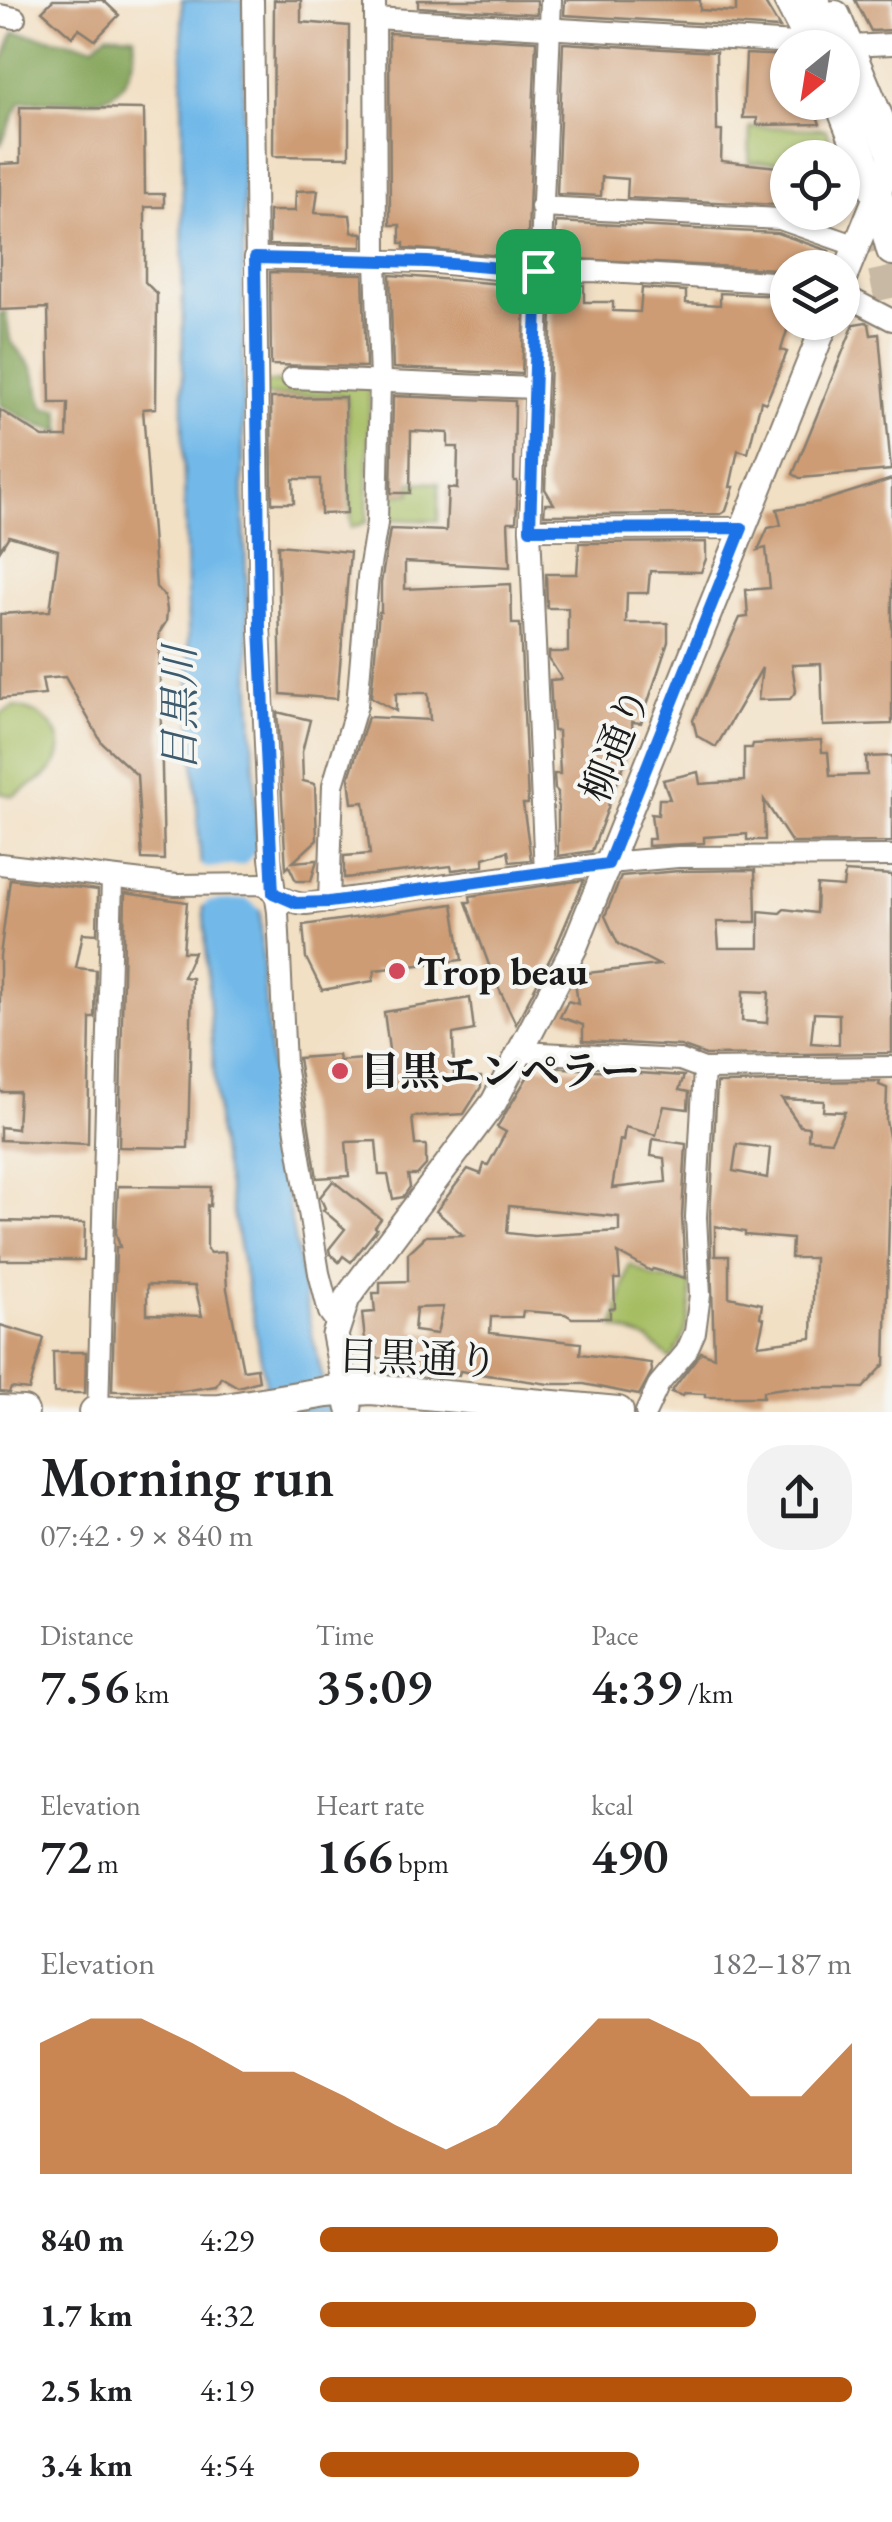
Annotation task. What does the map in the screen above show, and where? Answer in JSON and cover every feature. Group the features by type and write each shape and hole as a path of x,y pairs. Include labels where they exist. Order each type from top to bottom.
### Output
{"highway":[{"path":"810,0 822,30"}],"main road":[{"path":"790,0 815,30"},
{"path":"828,0 828,30"},
{"path":"860,100 892,155"},
{"path":"847,120 878,195 892,250"},
{"name":"目黒通り","path":"334,1402 398,1391 618,1412"},
{"name":"目黒通り","path":"97,1412 188,1412 261,1403 334,1402 441,1412"},
{"path":"0,1411 22,1412"}],"street":[{"path":"253,0 260,628 269,889 278,912 284,1065 319,1273 329,1312 337,1323 334,1402"},
{"path":"545,873 530,529 552,0"},
{"path":"329,902 333,785 357,705 368,577 377,523 380,380 375,9 550,27 770,42"},
{"path":"860,45 892,44"},
{"path":"855,250 892,155"},
{"path":"541,207 780,218 857,246"},
{"path":"255,258 376,260 770,282"},
{"path":"860,303 892,320"},
{"name":"柳通り","path":"337,1323 368,1266 484,1116 522,1052 574,948 819,340"},
{"path":"292,378 534,388"},
{"path":"530,529 742,528"},
{"path":"0,864 198,886 269,889 296,903 329,902 608,864 713,855 892,856"},
{"path":"97,1412 112,878"},
{"path":"522,1052 680,1060 704,1069 892,1068"},
{"path":"646,1412 658,1384 686,1352 695,1332 700,1296 696,1218 704,1069"}],"green space":[{"path":"14,32 94,46 107,34 134,36 134,55 123,83 109,96 80,101 20,102 0,146 0,68"},
{"path":"750,127 826,129 830,140 770,140 770,163 749,162"},
{"path":"0,313 6,313 10,340 33,369 44,408 59,409 62,432 40,426 0,405"},
{"path":"264,382 370,384 367,522 351,528 347,398 263,396"},
{"path":"412,482 439,483 438,521 382,519 383,494 411,494"},
{"path":"13,707 44,719 58,736 60,746 53,768 13,796 0,793 0,714"},
{"path":"629,1264 654,1277 690,1283 687,1323 670,1359 649,1340 614,1327"}],"water":[{"path":"182,0 244,0 243,497 261,931 284,1183 331,1412 265,1412 265,1380 218,1135 190,699 183,443"}],"pier":[{"path":"261,845 265,913 247,899 208,901 201,908 198,863 206,868 244,865"}],"building":[{"path":"53,0 103,0 119,15 95,40 79,29 72,37 42,11"},
{"path":"274,0 301,0 301,22 349,26 349,157 273,156"},
{"path":"418,0 537,0 537,14 418,7"},
{"path":"565,0 700,0 700,10 736,12 736,1 765,3 780,28 564,15"},
{"path":"855,0 892,0 892,30 871,31"},
{"path":"389,33 536,41 527,258 404,248 404,243 400,243 400,225 390,225"},
{"path":"563,43 716,52 721,161 770,166 770,205 627,198 628,179 602,177 601,196 557,194"},
{"path":"746,54 770,55 770,120 819,120 820,124 757,125 757,118 743,118"},
{"path":"20,107 144,109 145,194 164,194 164,207 145,207 145,282 157,294 156,408 143,409 156,587 165,597 167,610 159,633 164,860 142,859 137,775 102,743 65,677 42,679 45,695 0,699 0,614 50,611 58,550 9,536 0,550 0,410 43,437 67,437 68,403 50,403 48,308 0,310 0,164 20,163"},
{"path":"318,190 315,213 350,215 352,232 362,233 362,247 269,245 269,211 295,211 296,191"},
{"path":"556,222 777,233 826,250 770,250 770,269 555,258"},
{"path":"270,272 363,274 366,367 271,365"},
{"path":"390,275 526,286 522,374 393,368"},
{"path":"553,285 584,285 584,302 613,302 613,311 640,312 642,288 686,291 686,303 720,305 720,293 770,295 770,340 784,340 781,350 787,352 766,403 761,401 748,453 738,450 730,487 734,487 726,511 544,515 545,504 554,504 545,489"},
{"path":"860,323 869,324 871,335 879,334 891,470 800,478 793,474 847,340 860,340"},
{"path":"393,396 515,401 517,503 516,522 508,522 510,567 405,562 405,589 511,584 512,624 520,624 528,804 523,804 531,860 510,862 508,851 484,858 484,866 344,878 344,856 370,854 364,802 352,803 349,778 368,717 430,720 428,693 396,693 396,711 371,697 390,529 446,531 448,488 457,489 458,447 448,447 448,433 411,431 410,493 391,493"},
{"path":"345,397 347,513 321,514 320,479 293,479 294,503 272,503 271,398"},
{"path":"892,479 892,724 823,726 821,664 792,665 796,691 790,699 758,700 762,668 716,747 697,736 693,720 740,618 748,617 746,590 770,588 766,548 758,550 768,528 781,525 777,509 819,502"},
{"path":"706,542 701,572 650,571 648,593 627,593 626,623 668,623 668,642 641,723 632,722 633,741 617,783 612,782 608,808 592,851 558,856 558,792 554,774 560,774 550,680 562,679 549,659 549,652 568,652 568,608 547,608 546,574 577,574 579,543"},
{"path":"278,545 350,552 337,699 281,694"},
{"path":"277,712 310,720 302,752 303,781 315,784 317,840 293,862 317,860 311,881 296,881 289,866 286,869"},
{"path":"821,740 822,752 828,752 830,776 867,775 866,757 892,756 892,842 792,843 764,800 765,840 747,840 747,834 704,837 704,843 648,846 648,839 654,839 651,814 658,815 659,799 670,799 663,780 698,772 700,784 744,781 744,748 752,748 753,744"},
{"path":"755,870 756,922 717,922 719,948 759,948 759,911 816,913 817,885 843,887 845,872 892,875 892,1053 706,1055 681,1046 583,1041 583,1025 560,1017 568,1001 578,1004 575,981 579,974 659,965 618,944 605,916 621,876","holes":["743,991 769,992 767,1023 742,1021","814,1013 839,1014 839,1045 811,1043"]},
{"path":"10,879 98,890 97,934 83,933 76,968 96,970 95,1018 90,1018 88,1144 0,1140 0,1127 17,1129 19,1092 0,1092 0,956"},
{"path":"584,880 556,947 516,1024 493,976 466,902 471,902 470,896"},
{"path":"125,893 187,902 183,952 194,952 183,977 192,978 188,1148 119,1147"},
{"path":"453,904 462,960 375,970 373,981 322,990 306,958 303,925"},
{"path":"470,998 474,1030 453,1034 454,1078 481,1077 481,1087 464,1114 412,1117 415,1145 426,1145 426,1165 417,1175 408,1175 410,1187 403,1197 393,1199 388,1175 379,1175 376,1141 346,1142 349,1176 317,1178 298,1058 338,1055 339,1061 390,1057 384,1012"},
{"path":"534,1066 684,1076 679,1090 689,1092 688,1109 664,1106 656,1135 625,1127 612,1188 666,1182 664,1158 651,1156 653,1139 686,1144 682,1216 685,1278 651,1271 618,1253 620,1279 614,1279 615,1308 610,1309 610,1318 572,1318 523,1311 522,1317 491,1317 490,1333 581,1343 580,1354 651,1363 652,1371 639,1395 584,1384 549,1384 460,1371 459,1375 414,1371 392,1359 374,1358 366,1349 362,1313 375,1312 373,1293 380,1293 380,1282 408,1281 408,1253 426,1236 463,1235 436,1211 468,1169 481,1174 484,1164 488,1165 506,1132 497,1127","holes":["509,1206 619,1217 619,1231 534,1236 507,1233","443,1307 437,1334 414,1331 416,1308"]},
{"path":"880,1081 879,1085 887,1088 886,1121 891,1147 885,1364 863,1388 784,1388 763,1391 763,1397 685,1393 683,1396 671,1392 701,1352 714,1357 710,1217 717,1083","holes":["782,1099 824,1101 823,1111 845,1112 831,1141 808,1139 809,1127 800,1126","737,1144 770,1148 767,1178 733,1171","715,1226 745,1235 792,1239 791,1258 814,1258 812,1338 758,1345 764,1319 760,1317 762,1304 729,1297 729,1256 715,1256"]},
{"path":"333,1181 381,1219 351,1262 343,1256 339,1262 330,1254 329,1249 345,1229 323,1210 320,1197"},
{"path":"118,1186 211,1187 207,1250 225,1252 227,1289 243,1370 257,1368 259,1381 238,1387 221,1377 216,1386 182,1391 112,1391 116,1247 120,1247 116,1233","holes":["147,1285 195,1286 202,1316 147,1314"]},
{"path":"0,1221 85,1223 84,1260 0,1260"},
{"path":"0,1325 44,1338 29,1390 11,1388 9,1393 0,1392"},
{"path":"53,1352 86,1352 85,1393 54,1393"}],"tunnel":[{"path":"874,216 892,298"}],"place":[{"name":"Trop beau","path":"397,971"},
{"name":"目黒エンペラー","path":"340,1071"}],"route":[{"path":"255,258 427,262 538,271 530,529 742,528 608,864 329,902 296,903 273,893 270,858 260,628 255,258"}],"water label":[{"name":"目黒川","path":"179,709"}]}
